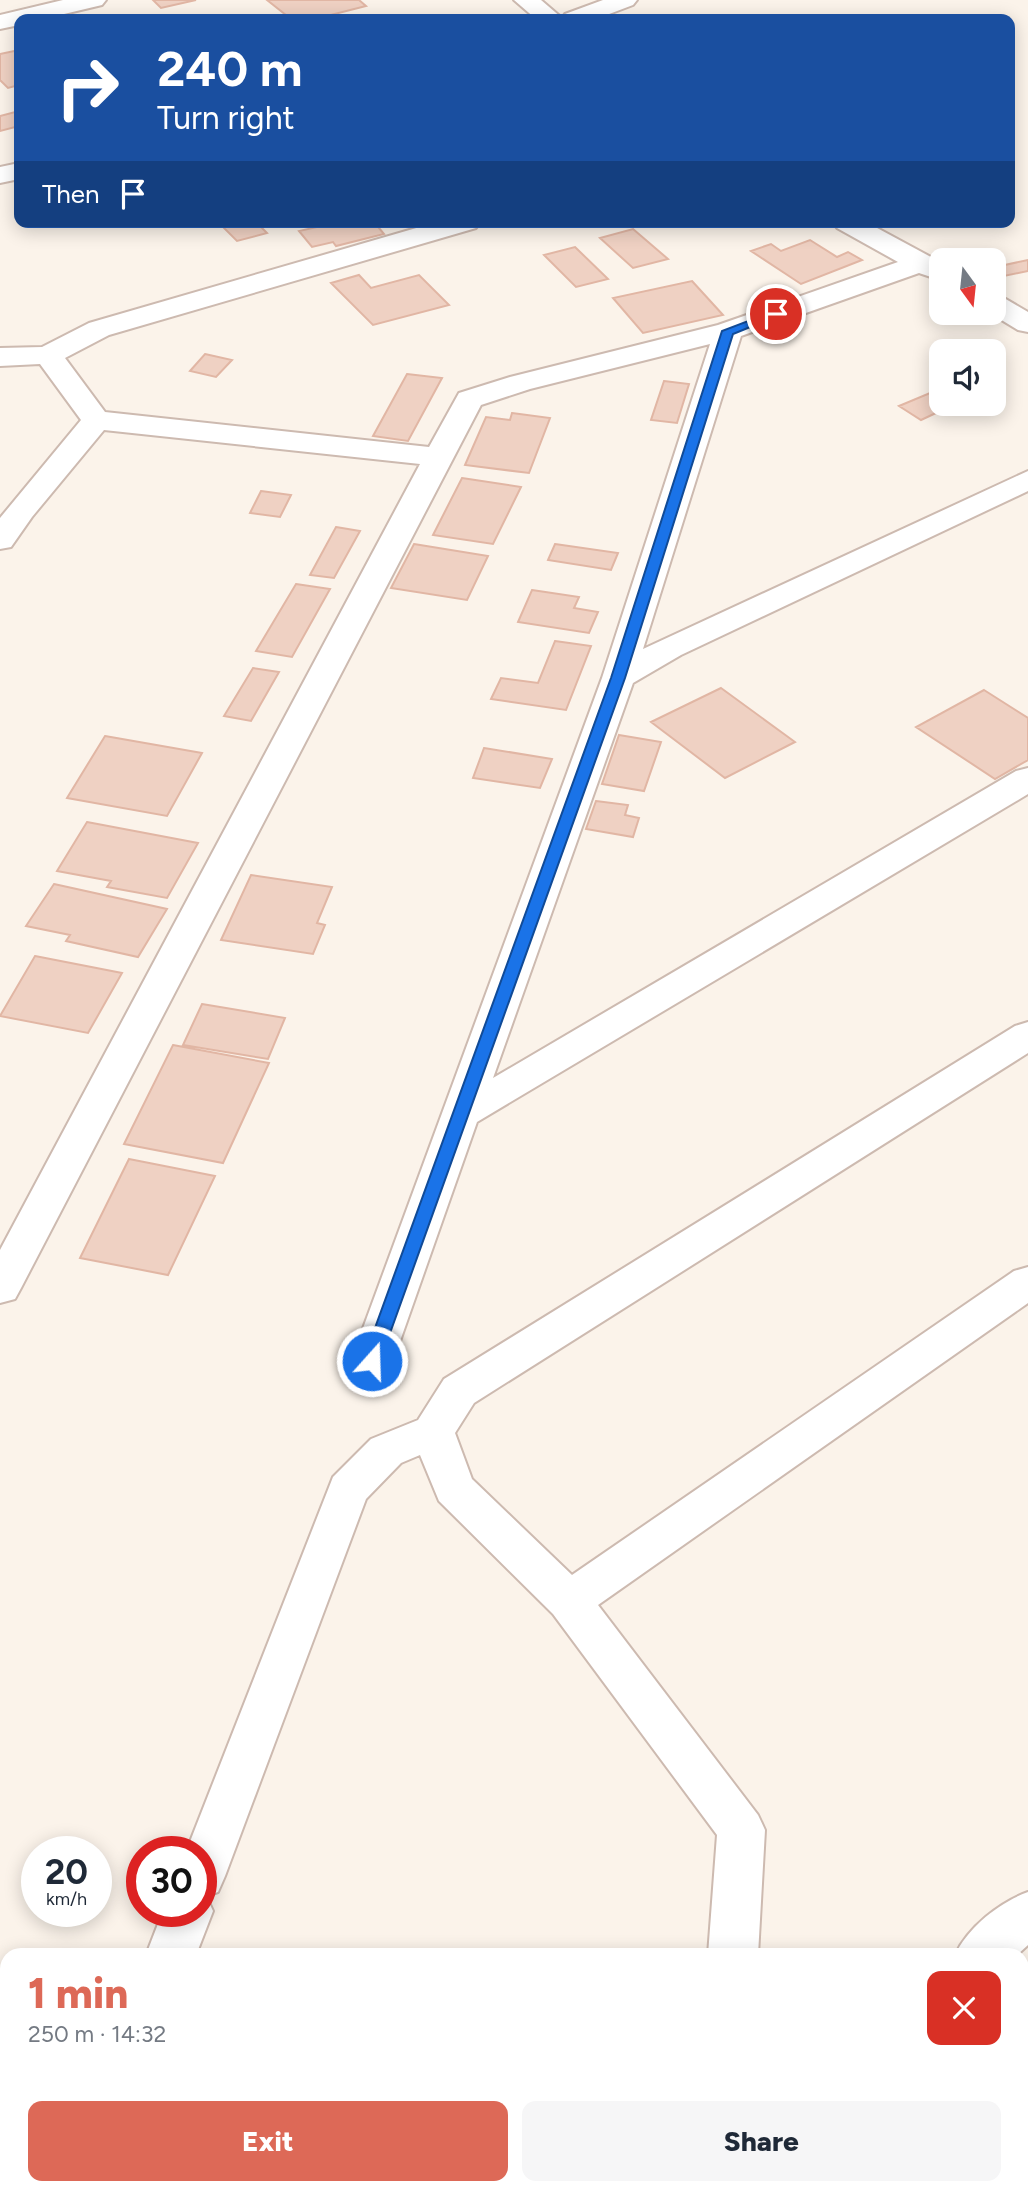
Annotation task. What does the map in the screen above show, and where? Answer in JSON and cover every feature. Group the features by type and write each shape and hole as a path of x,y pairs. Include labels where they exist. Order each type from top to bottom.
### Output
{"street":[{"path":"34,14 94,0"},
{"path":"526,0 544,14"},
{"path":"587,14 625,0"},
{"path":"0,358 48,355 99,328 446,228"},
{"path":"857,228 929,268"},
{"path":"0,1287 469,400 520,383 728,331 929,270"},
{"path":"1006,311 1028,324"},
{"path":"372,1361 618,678 728,331"},
{"path":"48,355 96,420 437,457"},
{"path":"0,540 11,514 96,420"},
{"path":"618,678 669,648 1028,480"},
{"path":"463,1113 1028,779"},
{"path":"216,1836 348,1489 386,1451 433,1432 459,1391 1028,1035"},
{"path":"569,1601 1028,1282"},
{"path":"433,1432 454,1489 569,1601 741,1830 733,1948"},
{"path":"988,1948 1028,1914"},
{"path":"174,1948 182,1927"}],"building":[{"path":"153,0 196,0 161,8"},
{"path":"267,0 359,0 366,6 335,14 285,14"},
{"path":"14,51 14,86 8,88 0,80 0,54"},
{"path":"14,112 14,127 0,131 0,116"},
{"path":"224,228 262,228 267,233 237,241"},
{"path":"312,228 379,228 384,234 336,246 333,242 312,247 299,231"},
{"path":"633,229 668,259 633,268 600,238"},
{"path":"810,240 837,257 848,252 862,260 801,284 751,251 771,244 781,251"},
{"path":"575,247 608,279 576,287 544,255"},
{"path":"1028,260 1028,271 1006,276 1006,265"},
{"path":"359,275 371,288 419,275 449,305 373,325 331,283"},
{"path":"692,281 723,315 643,333 613,298"},
{"path":"205,354 232,360 216,377 190,371"},
{"path":"407,374 442,378 408,441 373,436"},
{"path":"664,381 689,384 677,423 651,420"},
{"path":"929,393 930,416 921,420 899,406"},
{"path":"512,413 550,418 529,473 465,465 486,417 510,420"},
{"path":"462,478 521,487 493,544 433,535"},
{"path":"261,491 291,495 280,517 250,513"},
{"path":"336,527 360,531 334,578 310,575"},
{"path":"414,544 488,556 467,600 391,588"},
{"path":"555,544 618,553 611,570 548,560"},
{"path":"296,584 330,589 292,657 256,651"},
{"path":"532,590 579,597 574,608 598,612 589,633 518,622"},
{"path":"555,641 591,646 566,710 491,699 501,678 538,683"},
{"path":"253,668 279,672 251,721 224,716"},
{"path":"721,688 795,742 725,778 651,722"},
{"path":"984,690 1028,718 1028,760 995,779 916,727"},
{"path":"619,735 661,742 644,791 602,784"},
{"path":"105,736 202,753 167,816 67,798"},
{"path":"484,748 552,759 540,788 473,778"},
{"path":"596,801 628,805 625,815 639,818 633,837 586,829"},
{"path":"87,822 198,843 167,898 107,887 111,881 57,871"},
{"path":"251,875 332,887 317,923 325,925 313,954 221,940"},
{"path":"54,884 167,909 138,957 66,941 70,935 26,926"},
{"path":"35,956 122,973 88,1033 0,1016"},
{"path":"202,1004 285,1018 268,1059 183,1045"},
{"path":"173,1045 269,1063 223,1163 124,1144"},
{"path":"129,1159 215,1176 168,1275 80,1258"}],"route":[{"path":"372,1361 618,678 728,331 776,314"}]}
